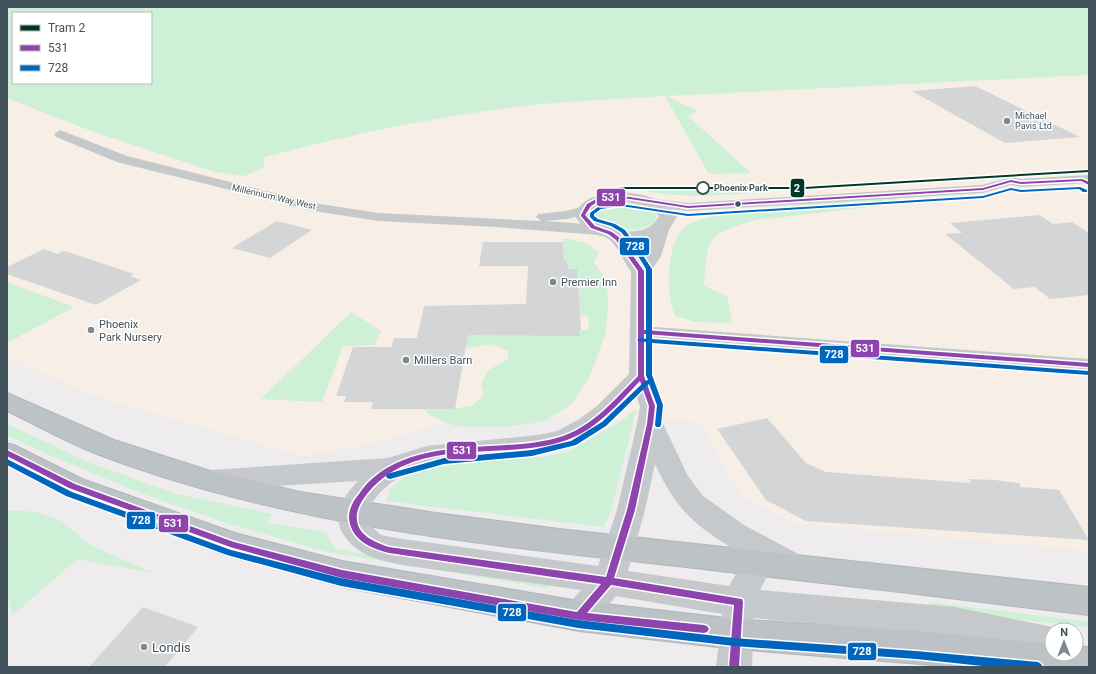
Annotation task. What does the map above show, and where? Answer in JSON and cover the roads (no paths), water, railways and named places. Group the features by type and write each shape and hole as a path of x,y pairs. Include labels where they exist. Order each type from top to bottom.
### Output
{"highway":[{"path":"7,401 105,448 206,480 300,503 444,526 620,548 759,562 1089,601"},
{"path":"7,453 72,486 233,545 342,574 579,616 737,618 916,647 1089,664"}],"street":[{"name":"Millennium Way West","path":"60,134 122,159 241,190 314,207 378,217 496,222 606,232"},
{"path":"641,271 632,260 628,250 606,232 585,221 583,215 585,210 597,201 610,198 633,198 654,203 688,207 983,188 1001,186 1011,181 1021,184 1087,181"},
{"path":"606,232 639,235 660,229 667,223 668,216 664,209 654,203"},
{"name":"Millennium Way West","path":"496,222 567,215 585,210"},
{"path":"579,616 609,581 631,510 650,424 652,406 641,376 641,271 652,256 660,229"},
{"path":"641,332 1089,365"},
{"path":"206,480 332,474 387,468 424,456 474,449 529,446 549,443 593,423 641,376"},
{"path":"650,424 677,479 691,501 702,511 749,543 792,566"},
{"path":"387,468 364,490 351,512 352,524 358,534 376,547 609,581 737,618 955,622 1044,641"},
{"path":"734,667 737,618 746,585 759,562"}],"tram line":[{"name":"2","path":"620,188 804,188 1089,171"}],"place":[{"name":"Michael Pavis Ltd","path":"1007,121"},
{"name":"Phoenix Park","path":"703,188"},
{"name":"Premier Inn","path":"553,282"},
{"name":"Phoenix Park Nursery","path":"91,330"},
{"name":"Millers Barn","path":"406,360"},
{"name":"Londis","path":"144,647"}]}
